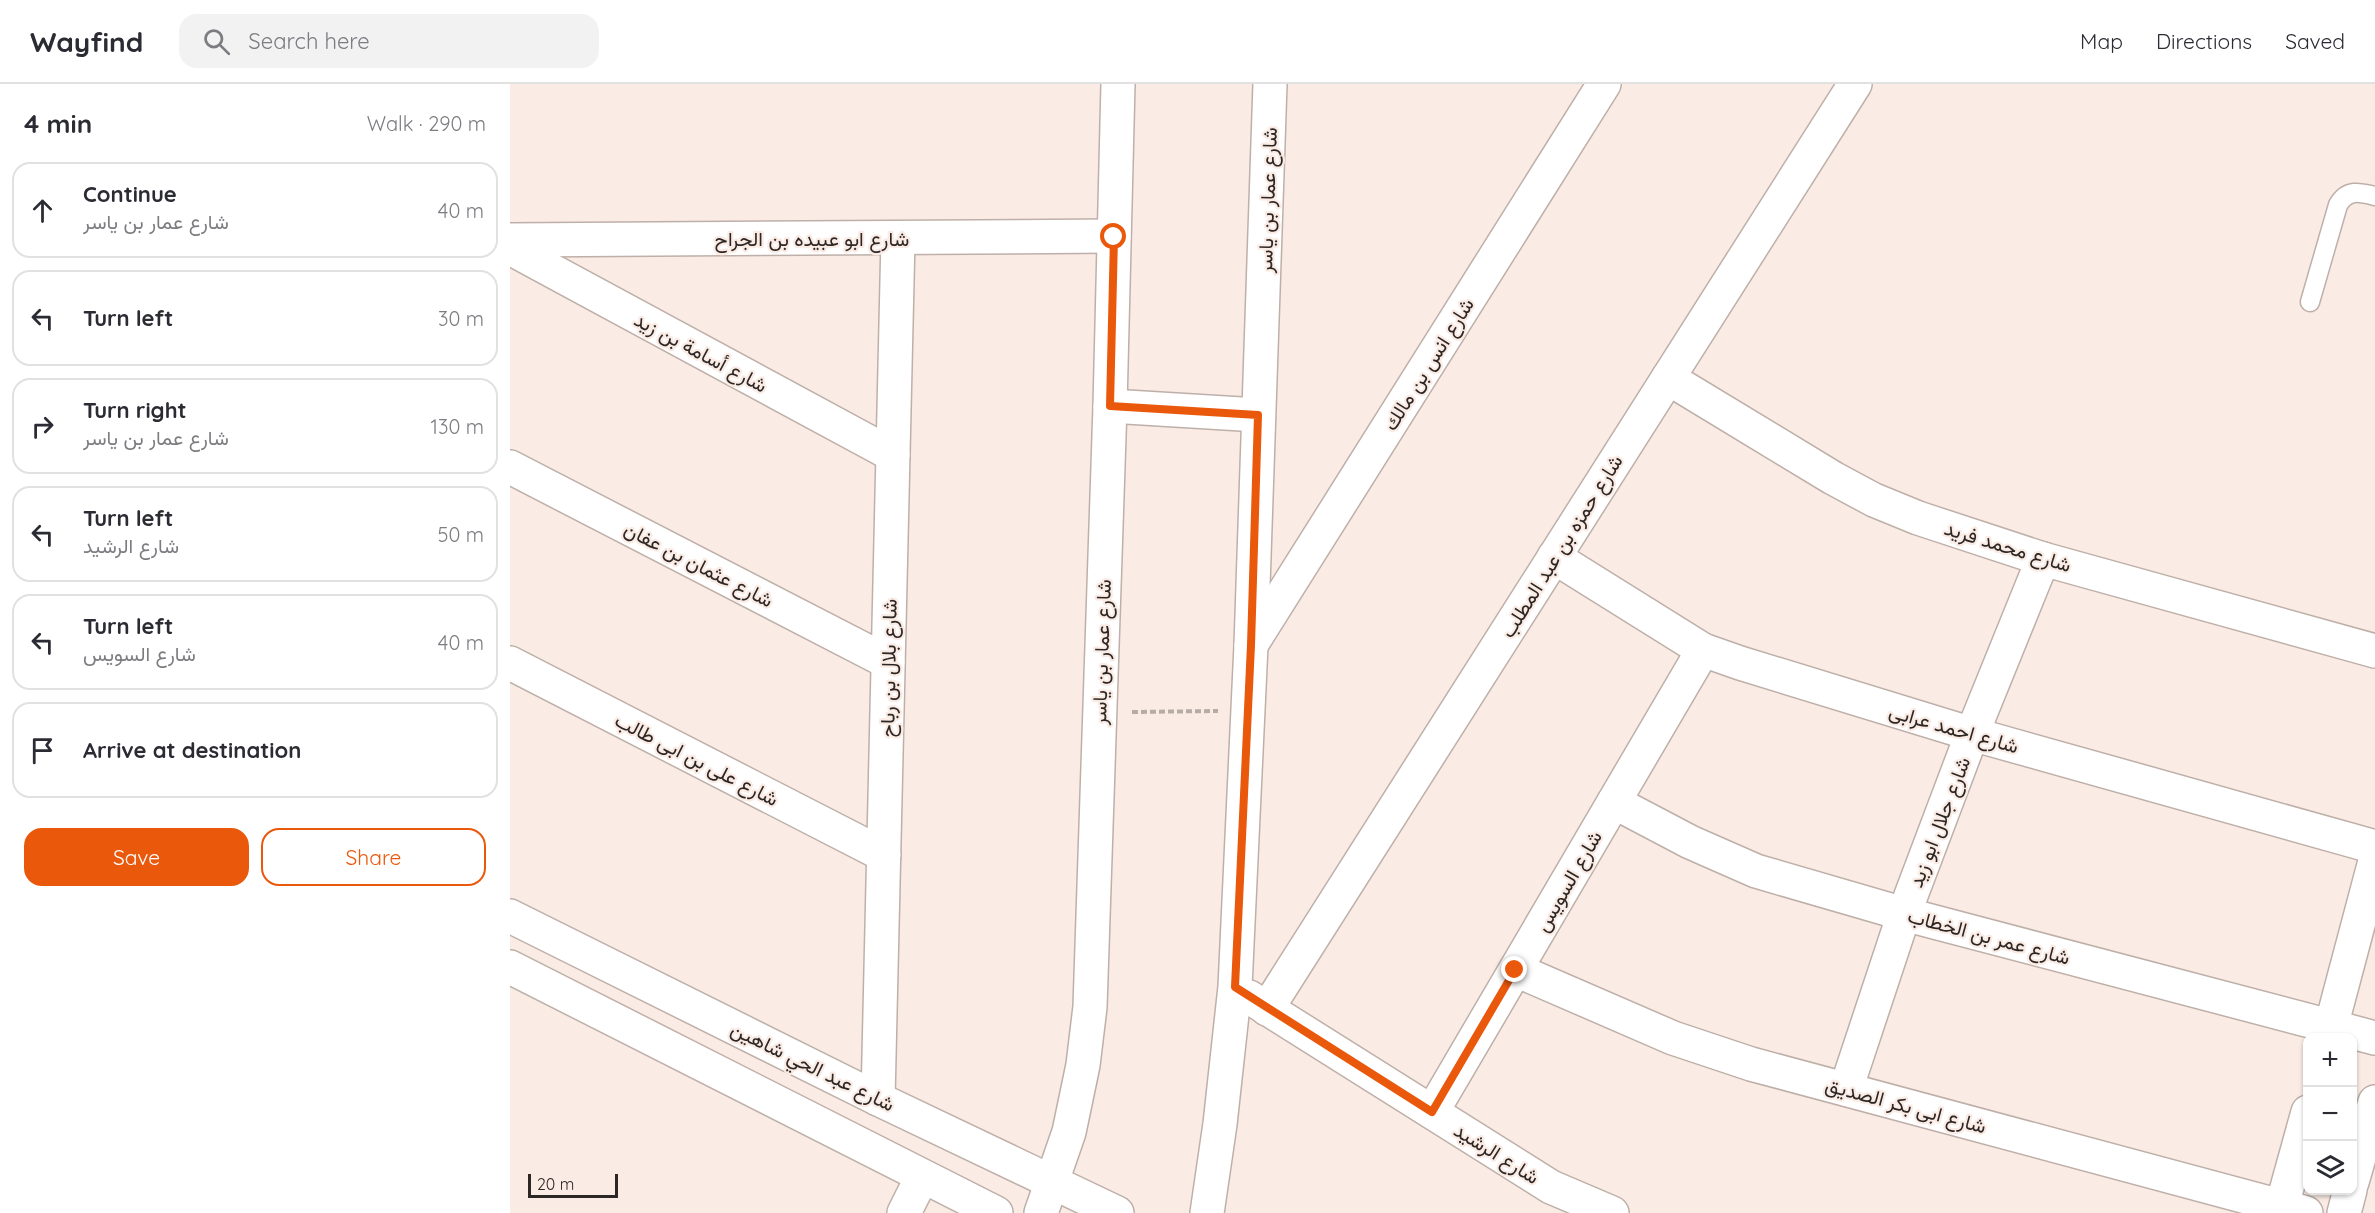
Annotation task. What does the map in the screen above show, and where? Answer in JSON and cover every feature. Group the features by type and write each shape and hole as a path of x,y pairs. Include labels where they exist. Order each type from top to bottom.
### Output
{"street":[{"name":"شارع عمار بن ياسر","path":"1041,1213 1069,1132 1083,1065 1090,1007 1118,84"},
{"name":"شارع عمار بن ياسر","path":"1207,1213 1220,1124 1235,987 1251,645 1270,84"},
{"name":"شارع انس بن مالك","path":"1251,645 1604,84"},
{"name":"شارع حمزه بن عبد المطلب","path":"1267,1009 1855,84"},
{"name":"شارع ابو عبيده بن الجراح","path":"510,240 1114,237"},
{"name":"شارع بلال بن رباح","path":"878,1098 898,238"},
{"name":"شارع أسامة بن زيد","path":"510,248 893,455"},
{"name":"شارع محمد فريد","path":"1668,378 1833,478 1874,500 1918,518 2043,559 2375,651"},
{"path":"1110,406 1258,415"},
{"name":"شارع عثمان بن عفان","path":"510,467 888,662"},
{"name":"شارع احمد عرابى","path":"1554,557 1703,650 1972,734 2375,847"},
{"name":"شارع جلال ابو زيد","path":"1846,1089 1904,914 1972,734 2043,559"},
{"name":"شارع السويس","path":"1432,1112 1703,650"},
{"name":"شارع على بن ابى طالب","path":"510,663 884,855"},
{"name":"شارع عمر بن الخطاب","path":"1614,802 1690,842 1756,871 2329,1032 2375,1038"},
{"path":"2329,1032 2375,861"},
{"name":"شارع عبد الحي شاهين","path":"510,916 1117,1213"},
{"path":"510,967 996,1213"},
{"name":"شارع ابى بكر الصديق","path":"1515,970 1673,1038 1751,1064 2289,1211"},
{"name":"شارع الرشيد","path":"1235,987 1551,1187 1612,1213"},
{"path":"2357,1165 2375,1102"},
{"path":"2289,1211 2303,1134"},
{"path":"904,1213 922,1177"},
{"path":"2344,1213 2349,1195"}],"lane":[{"path":"2310,302 2342,198 2358,191 2375,196"}],"path":[{"path":"1099,712 1248,711"}],"route":[{"path":"1114,237 1110,406 1258,415 1251,645 1235,987 1432,1112 1515,970"}]}
